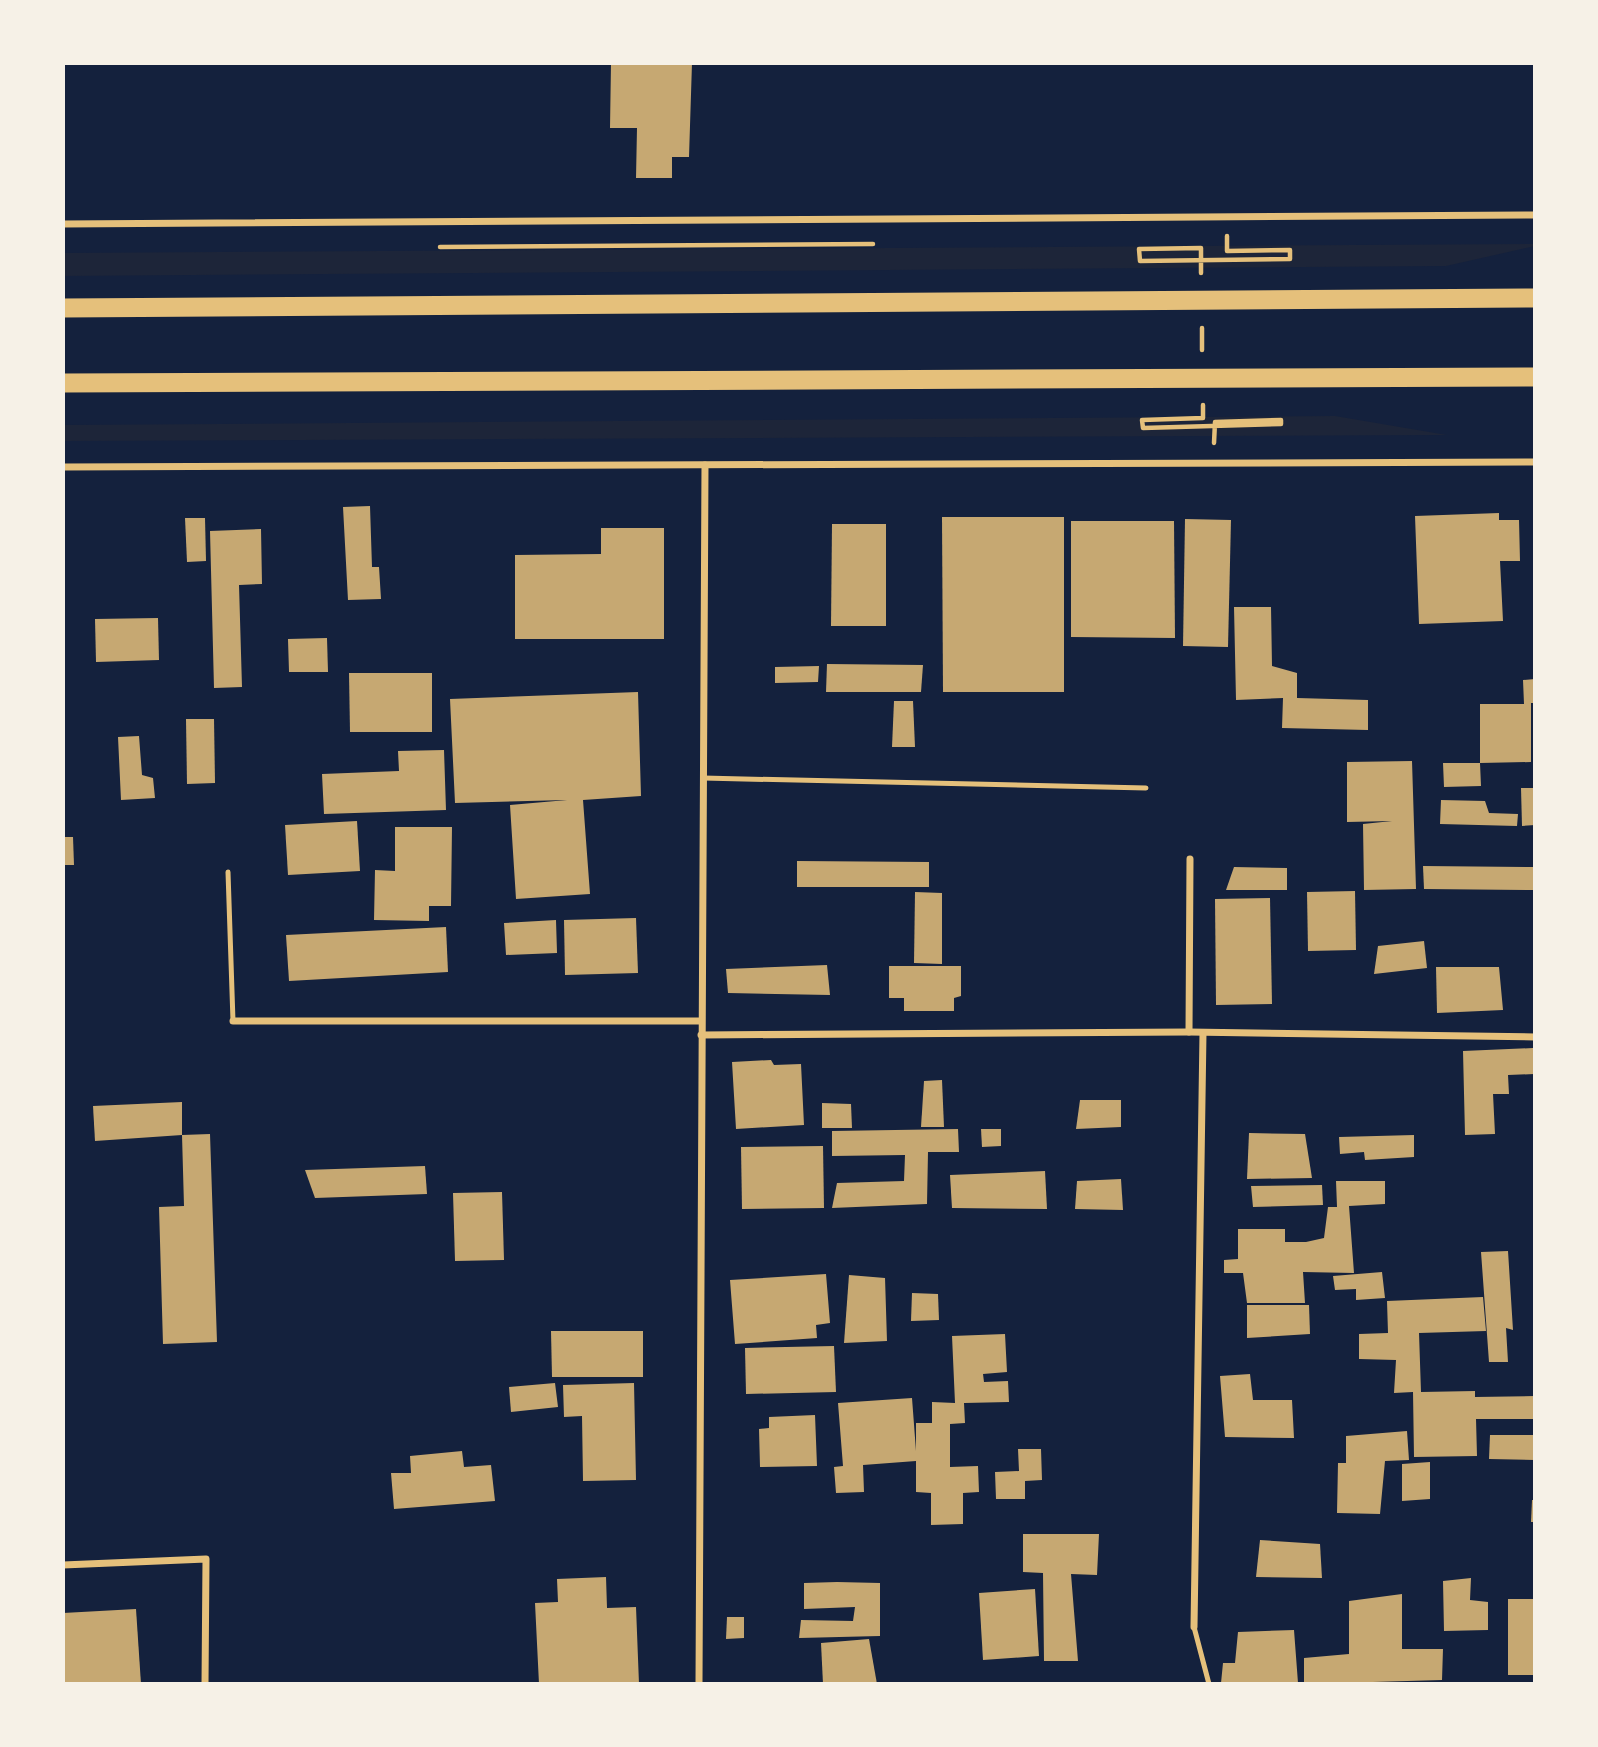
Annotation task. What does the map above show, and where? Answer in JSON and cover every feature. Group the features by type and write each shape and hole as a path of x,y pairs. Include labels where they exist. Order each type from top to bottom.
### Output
{"highway":[{"path":"63,307 1535,298"},
{"path":"63,383 1535,377"}],"street":[{"path":"63,224 1535,215"},
{"path":"63,467 1535,462"},
{"path":"699,1684 705,465"},
{"path":"1189,1032 1190,859"},
{"path":"233,1021 701,1021"},
{"path":"701,1035 1189,1032 1535,1037"},
{"path":"1194,1627 1203,1033"},
{"path":"63,1565 206,1559 205,1684"}],"lane":[{"path":"703,778 1146,788"},
{"path":"228,872 233,1021"},
{"path":"1194,1627 1209,1684"}],"path":[{"path":"1202,274 1201,248 1139,249 1140,261 1290,259 1290,250 1227,251"},
{"path":"1202,327 1202,353"},
{"path":"1203,392 1203,418 1142,420 1143,428 1281,424 1281,420 1215,422"}],"shaded area":[{"path":"1535,244 1446,266 63,276 63,253"},
{"path":"1335,416 1447,435 63,441 63,425"}],"building":[{"path":"611,63 692,63 689,157 672,157 672,178 636,178 637,128 610,128"},
{"path":"370,506 372,567 379,567 381,599 348,600 343,507"},
{"path":"1499,513 1499,520 1519,520 1520,561 1500,561 1503,621 1419,624 1415,516"},
{"path":"942,517 1064,517 1064,692 943,692"},
{"path":"185,518 205,518 206,561 187,562"},
{"path":"1185,519 1231,520 1228,647 1183,646"},
{"path":"1071,521 1174,521 1175,638 1071,637"},
{"path":"832,524 886,524 886,626 831,626"},
{"path":"601,528 664,528 664,639 515,639 515,555 601,554"},
{"path":"261,529 262,584 239,585 242,687 214,688 210,531"},
{"path":"1234,607 1271,607 1272,666 1297,673 1297,698 1368,700 1368,730 1282,728 1283,698 1236,700"},
{"path":"158,618 159,660 96,662 95,619"},
{"path":"327,638 328,672 289,672 288,639"},
{"path":"827,664 923,665 921,692 826,692"},
{"path":"819,666 818,682 775,683 775,667"},
{"path":"349,673 432,673 432,732 350,732"},
{"path":"1535,679 1535,703 1531,703 1531,762 1480,763 1480,704 1524,704 1523,680"},
{"path":"638,692 641,796 583,800 590,894 516,899 510,805 567,800 455,803 450,699"},
{"path":"894,701 913,701 915,747 892,747"},
{"path":"186,719 214,719 215,783 187,784"},
{"path":"139,736 142,775 153,778 155,798 121,800 118,737"},
{"path":"444,750 446,810 324,814 322,774 399,771 398,751"},
{"path":"1412,761 1416,889 1364,890 1363,824 1392,821 1347,822 1347,762"},
{"path":"1443,763 1480,763 1481,786 1444,787"},
{"path":"1521,788 1535,788 1535,825 1522,826"},
{"path":"1441,800 1485,801 1489,813 1518,814 1517,826 1440,824"},
{"path":"357,821 360,871 288,875 285,825"},
{"path":"395,827 452,827 451,906 429,906 429,921 374,920 375,870 395,871"},
{"path":"63,837 73,837 74,865 63,865"},
{"path":"797,861 929,862 929,887 797,887"},
{"path":"1423,866 1535,867 1535,890 1424,889"},
{"path":"1234,867 1287,868 1287,890 1226,890"},
{"path":"1355,891 1356,950 1308,951 1307,892"},
{"path":"915,892 942,893 942,964 914,963"},
{"path":"1270,898 1272,1004 1216,1005 1215,899"},
{"path":"636,918 638,973 565,975 564,920"},
{"path":"556,920 557,953 506,955 504,923"},
{"path":"446,927 448,972 289,981 286,935"},
{"path":"1424,941 1427,968 1374,974 1378,946"},
{"path":"827,965 830,995 728,993 726,969"},
{"path":"889,966 961,966 961,996 954,998 954,1011 904,1011 904,998 889,998"},
{"path":"1436,967 1499,967 1503,1010 1437,1013"},
{"path":"1533,1048 1534,1074 1508,1075 1509,1094 1493,1094 1495,1134 1465,1135 1463,1051"},
{"path":"771,1060 774,1065 801,1064 804,1125 736,1129 732,1062"},
{"path":"942,1080 944,1127 921,1127 924,1081"},
{"path":"1080,1100 1121,1100 1121,1127 1076,1129"},
{"path":"182,1102 182,1135 95,1141 93,1106"},
{"path":"822,1103 851,1104 852,1128 822,1128"},
{"path":"958,1129 959,1152 928,1152 927,1204 832,1208 837,1183 904,1181 905,1155 832,1156 832,1131"},
{"path":"981,1129 1001,1129 1001,1146 982,1147"},
{"path":"1249,1133 1305,1134 1312,1178 1247,1179"},
{"path":"210,1134 217,1342 163,1344 159,1207 184,1206 182,1135"},
{"path":"1414,1135 1414,1157 1365,1160 1364,1152 1340,1154 1339,1137"},
{"path":"823,1146 824,1208 742,1209 741,1147"},
{"path":"425,1166 427,1194 315,1198 305,1170"},
{"path":"1045,1171 1047,1209 952,1208 950,1175"},
{"path":"1121,1179 1123,1210 1075,1209 1077,1181"},
{"path":"1336,1181 1385,1181 1385,1204 1349,1206 1354,1273 1303,1272 1305,1303 1247,1303 1243,1273 1224,1273 1224,1260 1238,1259 1238,1229 1285,1229 1285,1242 1306,1242 1324,1238 1328,1207 1337,1207"},
{"path":"1322,1185 1323,1205 1253,1207 1251,1186"},
{"path":"502,1192 504,1260 455,1261 453,1193"},
{"path":"1508,1251 1513,1330 1506,1328 1508,1362 1489,1362 1481,1252"},
{"path":"1382,1272 1385,1298 1356,1300 1356,1289 1335,1290 1333,1276"},
{"path":"826,1274 830,1323 816,1325 817,1338 735,1344 730,1280"},
{"path":"849,1275 885,1278 887,1341 844,1343"},
{"path":"912,1293 938,1294 939,1320 911,1321"},
{"path":"1483,1297 1486,1331 1419,1333 1421,1392 1475,1391 1475,1397 1535,1396 1535,1419 1476,1419 1477,1456 1414,1457 1413,1392 1394,1393 1396,1360 1359,1359 1359,1334 1388,1333 1387,1301"},
{"path":"1247,1305 1309,1305 1310,1334 1247,1338"},
{"path":"551,1331 643,1331 643,1377 552,1377"},
{"path":"1005,1334 1007,1372 983,1374 984,1382 1008,1381 1009,1402 964,1403 965,1423 950,1424 950,1467 978,1466 979,1492 963,1493 963,1524 931,1525 931,1493 916,1492 916,1461 863,1465 864,1492 836,1493 834,1467 843,1466 838,1403 912,1398 916,1451 916,1423 932,1423 932,1402 955,1403 952,1336"},
{"path":"834,1346 836,1392 746,1394 745,1348"},
{"path":"1250,1374 1253,1400 1292,1400 1294,1438 1225,1437 1220,1376"},
{"path":"555,1383 558,1407 511,1412 509,1387"},
{"path":"634,1383 636,1480 583,1481 582,1416 564,1417 563,1385"},
{"path":"815,1415 817,1466 760,1467 759,1429 769,1428 769,1417"},
{"path":"1407,1431 1409,1460 1385,1461 1380,1514 1337,1513 1338,1463 1346,1463 1346,1436"},
{"path":"1490,1435 1535,1435 1535,1460 1489,1459"},
{"path":"1018,1449 1041,1449 1042,1480 1025,1481 1025,1499 996,1499 995,1472 1019,1471"},
{"path":"462,1451 464,1467 491,1465 495,1501 394,1509 391,1473 411,1473 410,1456"},
{"path":"1430,1462 1430,1499 1402,1501 1402,1464"},
{"path":"1532,1500 1535,1500 1535,1522 1531,1522"},
{"path":"1023,1534 1099,1534 1097,1575 1071,1574 1078,1661 1044,1661 1043,1573 1023,1572"},
{"path":"1260,1540 1320,1544 1322,1578 1256,1577"},
{"path":"606,1577 607,1608 636,1607 639,1684 539,1684 535,1603 558,1602 557,1579"},
{"path":"1471,1578 1470,1600 1488,1602 1488,1630 1444,1631 1443,1581"},
{"path":"804,1583 880,1583 880,1636 799,1638 801,1620 853,1621 855,1607 804,1609"},
{"path":"1035,1589 1039,1656 983,1660 979,1593"},
{"path":"1402,1594 1402,1649 1443,1649 1442,1680 1304,1684 1304,1658 1349,1654 1349,1601"},
{"path":"1508,1599 1535,1599 1535,1675 1508,1675"},
{"path":"136,1609 141,1684 63,1684 63,1613"},
{"path":"727,1617 744,1617 744,1638 726,1639"},
{"path":"1294,1630 1298,1683 1221,1683 1223,1663 1235,1663 1238,1632"},
{"path":"869,1639 877,1684 823,1684 821,1643"}]}
